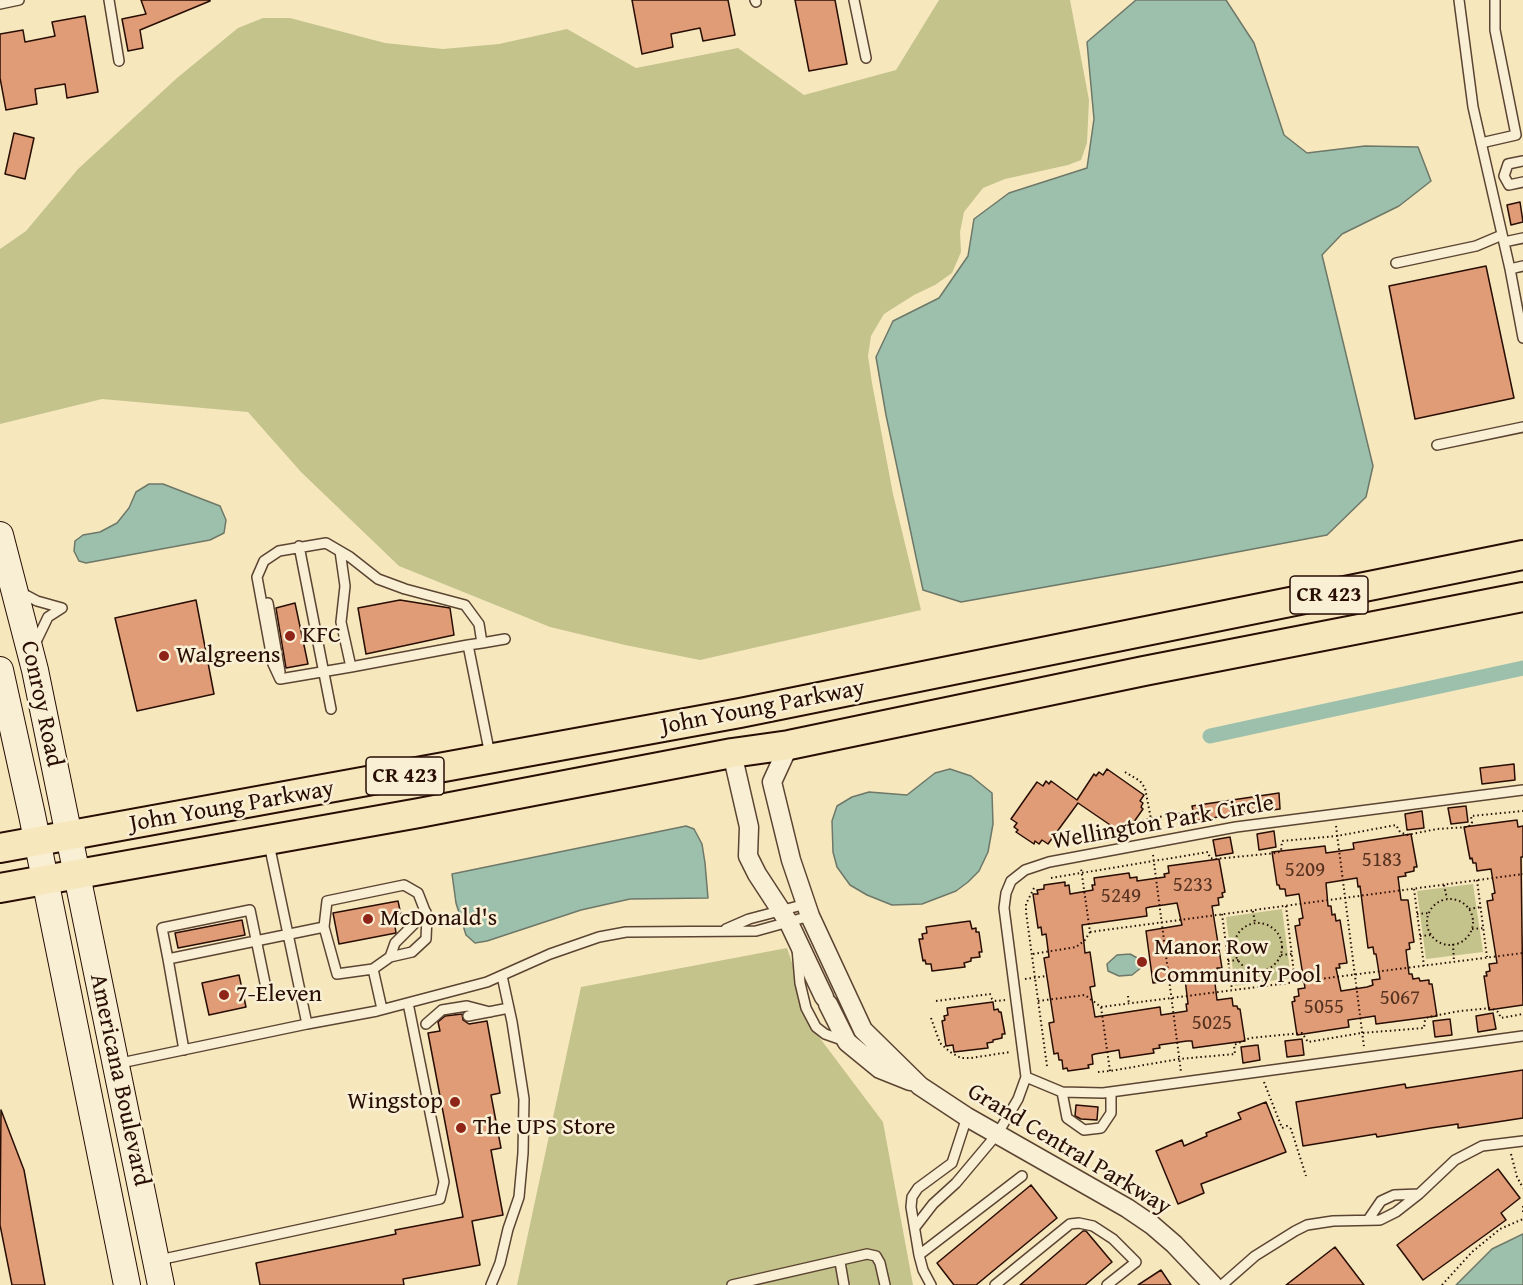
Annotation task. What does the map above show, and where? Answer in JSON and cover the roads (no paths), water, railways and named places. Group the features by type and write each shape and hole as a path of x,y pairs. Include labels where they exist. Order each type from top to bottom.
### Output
{"highway":[{"name":"John Young Parkway","path":"0,848 740,713 1523,555"},
{"name":"John Young Parkway","path":"0,888 732,753 789,745 1144,671 1523,597"},
{"path":"732,753 744,729 959,686 1003,660"},
{"path":"663,766 677,758 725,741 740,713"}],"main road":[{"name":"Conroy Road","path":"0,535 30,653 77,875"},
{"name":"Conroy Road","path":"0,670 45,880"},
{"name":"Americana Boulevard","path":"77,875 159,1273"},
{"name":"Americana Boulevard","path":"45,880 127,1285"},
{"path":"113,1218 133,1246 159,1273"}],"street":[{"name":"Grand Central Parkway","path":"789,745 772,782 791,860 808,910 863,1030 920,1086"},
{"name":"Grand Central Parkway","path":"732,753 749,827 748,856 788,923 844,1035 880,1069 920,1086 967,1117 998,1132 1127,1208 1174,1244 1213,1285"}],"lane":[{"path":"0,4 19,0"},
{"path":"109,0 119,61"},
{"path":"854,0 866,58"},
{"path":"1459,0 1473,107 1510,269 1523,338"},
{"path":"1481,143 1516,135 1495,30 1496,0"},
{"path":"1523,161 1508,164 1504,176 1509,186 1523,182"},
{"path":"1396,263 1503,239 1523,238"},
{"path":"1510,269 1523,266"},
{"path":"1437,445 1523,427"},
{"path":"482,643 479,624 465,605 405,589 378,579 326,543 279,551 264,561 257,577 273,664 280,679 505,639"},
{"path":"299,546 331,708"},
{"path":"340,551 345,586 341,622 351,667"},
{"path":"14,590 36,601 62,608 48,617 30,653"},
{"path":"468,645 490,760"},
{"name":"Wellington Park Circle","path":"1026,1077 1004,909 1006,892 1011,881 1025,870 1049,862 1236,827 1523,790"},
{"path":"268,840 307,1024"},
{"path":"404,885 418,893 426,912 426,939 412,952 390,957 373,969 337,974 324,927 327,901 404,885"},
{"path":"184,1050 162,928 191,926 227,919 250,910 265,983"},
{"path":"116,1064 408,1003 487,982 550,954 599,937 626,932 756,931 788,923 808,910"},
{"path":"722,932 749,919 788,923 808,910"},
{"path":"390,957 395,943 426,912"},
{"path":"788,923 800,983 816,1027 825,1034 844,1035 856,1015"},
{"path":"168,959 195,949 231,942 256,941 324,927"},
{"path":"373,969 382,1009"},
{"path":"490,1285 500,1263 519,1197 523,1153 524,1100 502,976"},
{"path":"159,1273 440,1199 444,1182 408,1003"},
{"path":"426,1024 442,1010 467,1006 490,1012"},
{"path":"468,1016 509,1008"},
{"path":"413,1027 438,1022"},
{"path":"916,1226 933,1204 956,1183 998,1132 1018,1099 1026,1077 1062,1092 1111,1092 1523,1036"},
{"path":"1062,1092 1067,1118 1084,1130 1101,1128 1111,1113 1111,1092"},
{"path":"931,1285 923,1270 919,1255 916,1226 911,1207 912,1197 918,1188 952,1163 967,1117"},
{"path":"1222,1285 1255,1256 1307,1225 1332,1221 1380,1220 1419,1194 1455,1160 1482,1146 1523,1141"},
{"path":"919,1255 1022,1176"},
{"path":"1368,1220 1381,1201 1394,1195 1419,1194"},
{"path":"995,1285 1070,1224 1079,1223 1093,1226 1113,1239 1136,1262 1107,1285"},
{"path":"732,1285 867,1254 876,1256 885,1285"},
{"path":"840,1262 844,1285"}],"waterway":[{"path":"1210,736 1523,668"}],"place":[{"name":"KFC","path":"290,636"},
{"name":"Walgreens","path":"164,656"},
{"name":"McDonald's","path":"368,919"},
{"name":"Manor Row Community Pool","path":"1142,962"},
{"name":"7-Eleven","path":"224,995"},
{"name":"Wingstop","path":"455,1102"},
{"name":"The UPS Store","path":"461,1128"}]}
